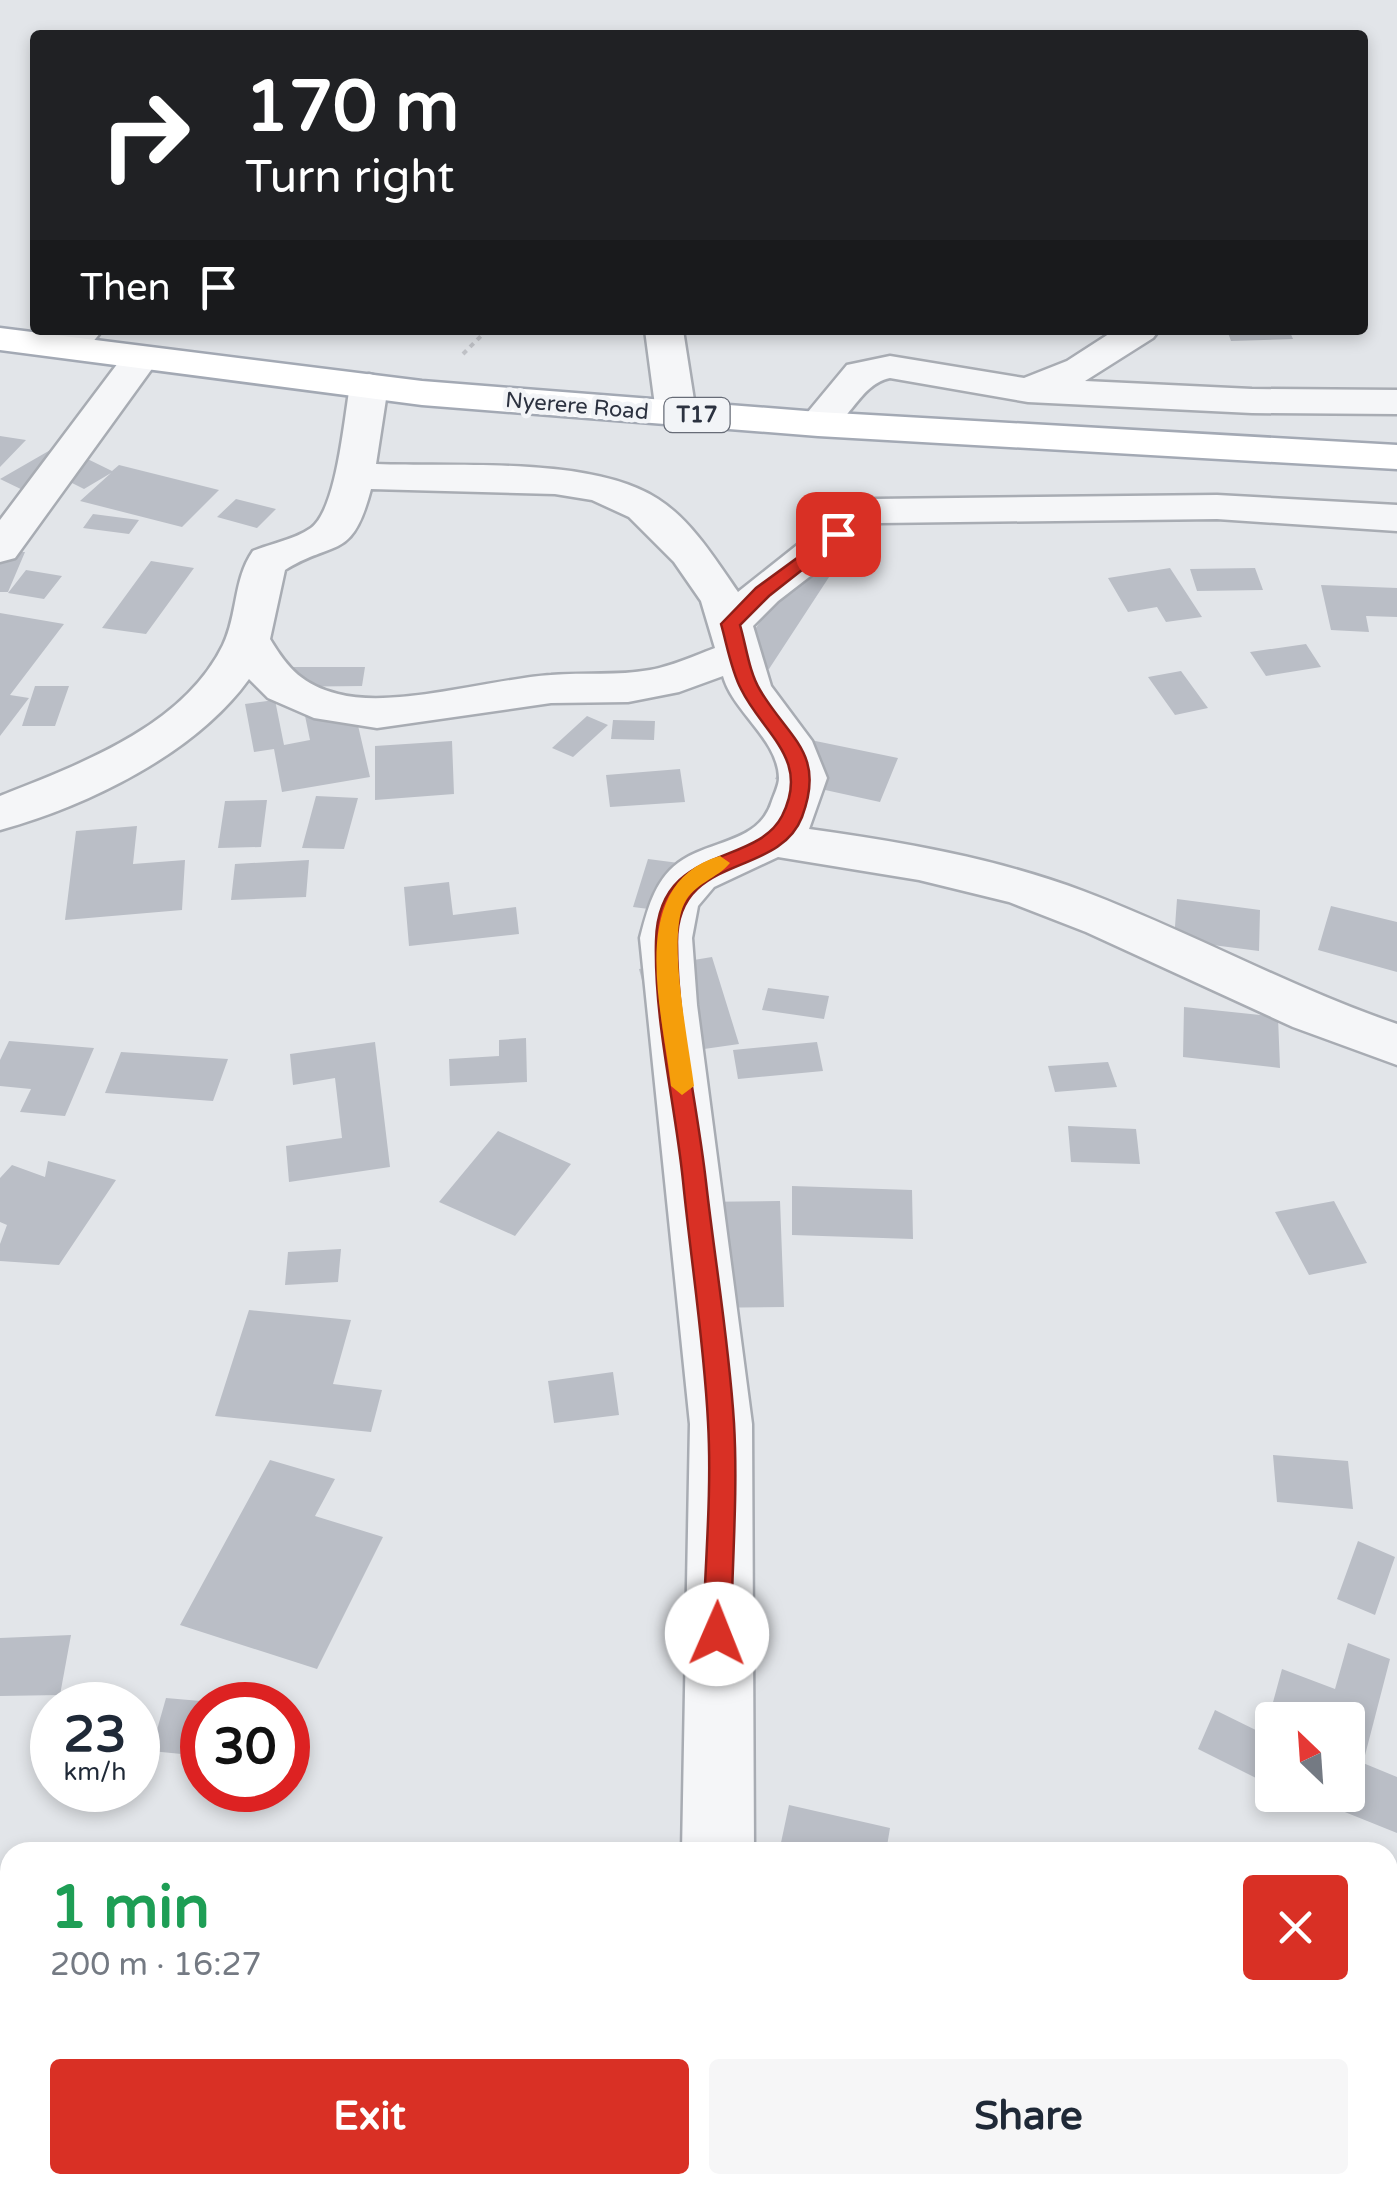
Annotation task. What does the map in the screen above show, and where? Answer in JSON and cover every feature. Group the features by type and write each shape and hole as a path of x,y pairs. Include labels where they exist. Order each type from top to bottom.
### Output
{"main road":[{"name":"Nyerere Road","path":"0,339 74,338 140,359 369,386 676,413 1397,457"}],"street":[{"path":"665,335 676,413"},
{"path":"1028,390 1082,369 1133,335"},
{"path":"0,549 140,359"},
{"path":"818,424 849,384 873,368 890,367 1028,390 1252,402 1397,402"},
{"path":"0,814 79,780 181,724 226,682 248,640 256,587 268,560 332,533 341,520 369,386"},
{"path":"353,476 555,482 602,489 644,508 689,553 723,602 749,688 788,740 803,778 791,820 773,840 696,875 674,902 666,938 670,1005 689,1132 721,1424 718,1842"},
{"path":"248,640 272,680 330,708 377,713 432,709 551,689 628,688 664,682 736,640 762,592 860,516 875,511 1217,507 1397,518"},
{"path":"773,840 962,870 1046,897 1358,1033 1397,1045"}],"building":[{"path":"1229,335 1291,335 1293,339 1231,341"},
{"path":"0,436 26,440 0,467"},
{"path":"59,445 112,471 119,465 219,490 182,527 80,501 111,473 84,489 58,476 29,493 0,479"},
{"path":"236,499 276,509 257,528 217,517"},
{"path":"93,514 139,520 129,534 83,528"},
{"path":"0,552 25,552 8,592 0,592"},
{"path":"151,561 194,568 146,634 102,628"},
{"path":"800,563 833,571 769,669 734,660"},
{"path":"1170,568 1202,617 1166,622 1157,607 1128,612 1108,578"},
{"path":"1255,568 1263,590 1197,591 1190,569"},
{"path":"26,570 62,576 44,599 8,593"},
{"path":"1321,585 1397,588 1397,617 1366,616 1369,632 1331,630"},
{"path":"0,613 64,624 10,695 29,698 0,736"},
{"path":"1306,644 1321,667 1266,676 1250,652"},
{"path":"281,667 365,667 362,686 276,687"},
{"path":"1181,671 1208,708 1175,715 1148,677"},
{"path":"35,686 69,686 55,726 22,726"},
{"path":"275,700 284,745 310,740 304,711 353,704 370,777 282,792 274,749 254,752 245,704"},
{"path":"587,716 608,725 573,757 552,748"},
{"path":"613,720 655,721 654,740 611,739"},
{"path":"796,737 898,758 880,802 775,779"},
{"path":"452,741 454,794 375,800 375,746"},
{"path":"680,769 685,802 610,807 606,775"},
{"path":"316,796 358,798 344,849 302,848"},
{"path":"267,800 261,847 218,848 225,801"},
{"path":"137,826 133,864 185,860 182,910 65,920 76,831"},
{"path":"648,859 702,866 688,914 633,907"},
{"path":"309,860 306,897 231,900 235,864"},
{"path":"449,882 453,915 516,907 519,934 409,946 404,887"},
{"path":"1177,899 1260,910 1259,951 1174,940"},
{"path":"1331,906 1397,922 1397,972 1318,950"},
{"path":"712,957 739,1044 662,1055 639,969"},
{"path":"768,988 829,996 824,1019 762,1010"},
{"path":"1184,1007 1278,1017 1280,1068 1183,1057"},
{"path":"526,1038 527,1082 450,1086 449,1059 499,1056 499,1040"},
{"path":"9,1041 94,1048 65,1116 20,1112 31,1089 0,1086 0,1060"},
{"path":"375,1042 390,1167 289,1182 286,1146 342,1138 335,1078 293,1085 290,1054"},
{"path":"817,1042 823,1071 738,1079 733,1050"},
{"path":"121,1052 228,1059 213,1101 105,1093"},
{"path":"1108,1062 1117,1087 1055,1092 1048,1066"},
{"path":"1068,1126 1136,1129 1140,1164 1071,1162"},
{"path":"498,1131 571,1164 515,1236 439,1202"},
{"path":"48,1161 116,1180 59,1265 0,1261 0,1244 7,1225 0,1222 0,1178 12,1165 45,1177"},
{"path":"792,1186 912,1190 913,1239 792,1235"},
{"path":"780,1201 784,1307 692,1308 691,1202"},
{"path":"1334,1201 1367,1263 1309,1275 1275,1212"},
{"path":"341,1249 338,1282 285,1285 288,1252"},
{"path":"249,1310 351,1320 333,1384 382,1390 371,1432 215,1416"},
{"path":"613,1372 619,1415 554,1423 548,1381"},
{"path":"1273,1455 1348,1461 1353,1509 1277,1502"},
{"path":"270,1460 335,1479 315,1516 383,1537 317,1669 180,1625"},
{"path":"1358,1541 1395,1557 1375,1615 1337,1599"},
{"path":"71,1635 62,1682 30,1682 30,1696 0,1696 0,1638"},
{"path":"1348,1643 1390,1659 1365,1755 1365,1702 1273,1702 1282,1669 1335,1689"},
{"path":"166,1698 180,1699 180,1754 160,1752 160,1719"},
{"path":"1215,1710 1255,1730 1255,1778 1198,1749"},
{"path":"1365,1764 1397,1777 1397,1833 1345,1812 1365,1812"},
{"path":"789,1805 890,1828 888,1842 781,1842"}],"slow traffic":[{"path":"682,1086 670,1005 666,938 674,902 696,875 720,863"}],"route":[{"path":"717,1634 721,1424 689,1132 670,1005 666,938 674,902 696,875 773,840 791,820 803,778 788,740 749,688 730,624 762,592 838,534"}]}
